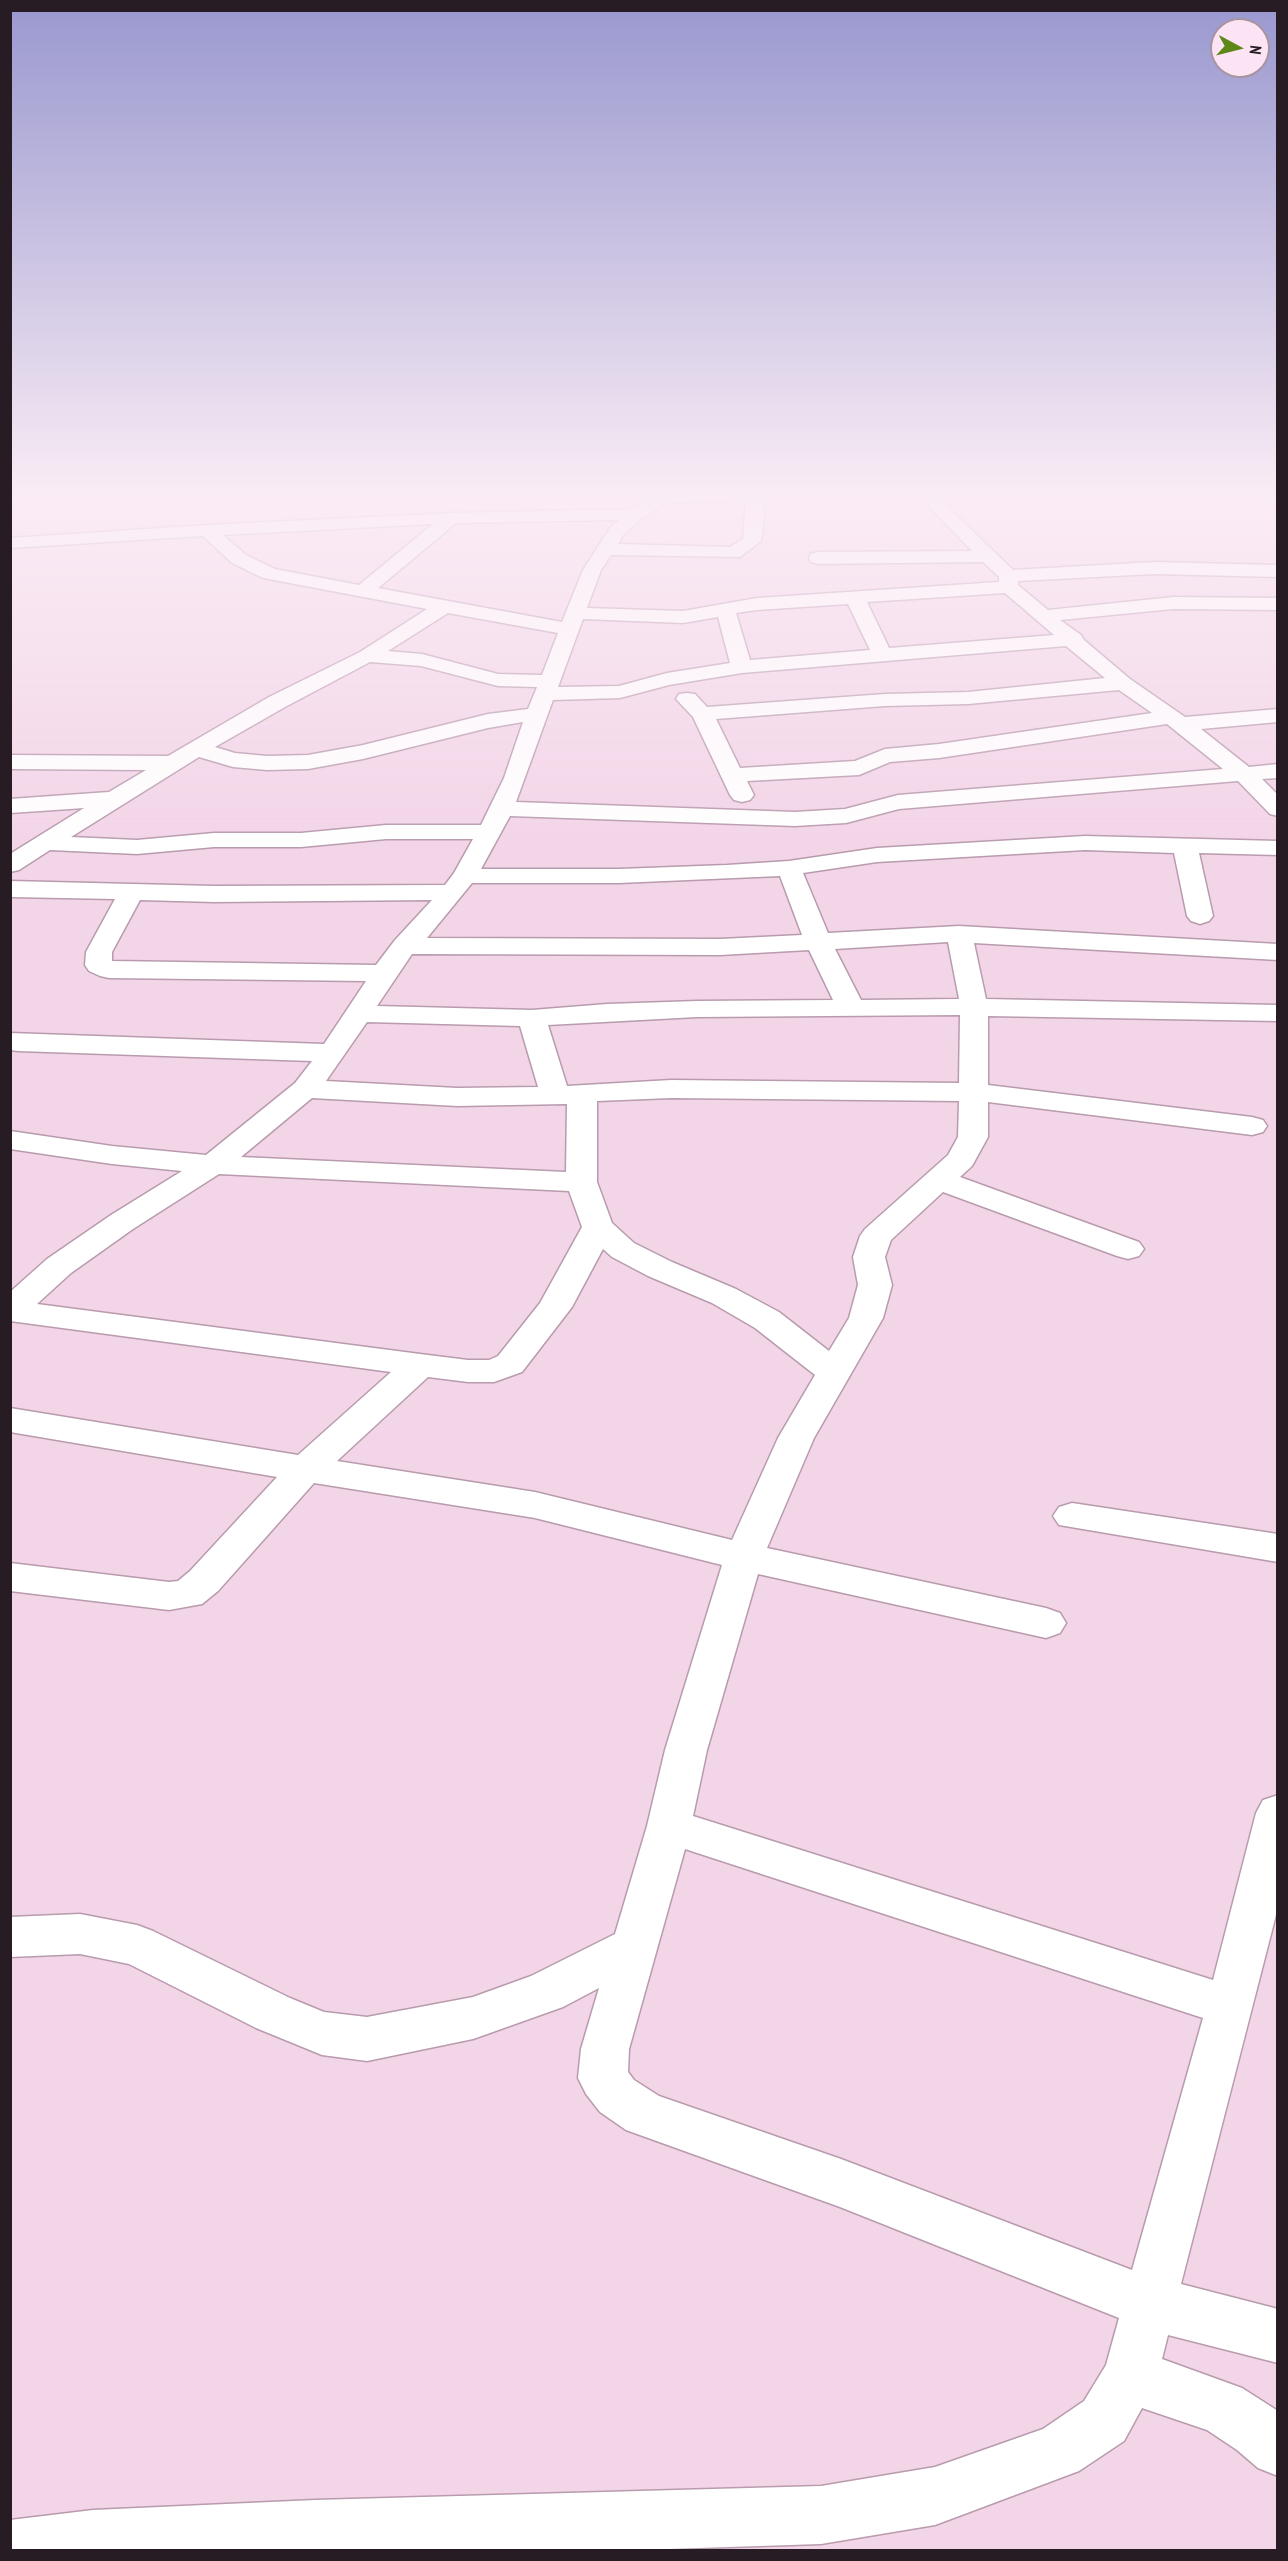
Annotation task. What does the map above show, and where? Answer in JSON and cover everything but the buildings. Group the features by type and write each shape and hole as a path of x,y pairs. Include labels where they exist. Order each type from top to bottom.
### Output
{"street":[{"path":"10,865 172,763 277,702 366,656 436,612"},
{"path":"485,612 572,621 659,618 721,612"},
{"path":"11,1311 59,1266 130,1216 213,1165 305,1089 333,1053 404,946 459,884 489,832 502,809 576,612"},
{"path":"726,612 742,667"},
{"path":"862,612 882,655"},
{"path":"1039,612 1074,639 1123,683 1177,720 1244,774 1278,809"},
{"path":"1043,616 1088,612"},
{"path":"196,749 233,760 267,763 308,762 363,752 488,721 544,696 620,692 667,679 742,667 1074,639"},
{"path":"366,656 422,660 498,680 544,696"},
{"path":"667,679 702,714 754,819"},
{"path":"731,774 859,768 885,756 939,751 983,720 1123,683"},
{"path":"702,714 885,700 983,720 1177,720 1278,715"},
{"path":"10,762 172,763"},
{"path":"502,809 754,819 846,816 898,802 1278,771"},
{"path":"10,806 115,799"},
{"path":"46,843 137,847 214,840 301,840 386,832 489,832"},
{"path":"10,889 214,894 789,868 866,856 1085,843 1278,848"},
{"path":"1185,847 1200,916"},
{"path":"789,868 818,940 850,1008"},
{"path":"132,892 99,952 98,965 109,970 384,973"},
{"path":"404,946 720,947 959,934 1278,952"},
{"path":"959,934 974,1007 973,1137 961,1160 876,1236 869,1257 875,1285 866,1318 796,1438 744,1557 686,1750 669,1826 604,2049 603,2078 617,2097 644,2114 841,2183 1149,2303 1278,2336"},
{"path":"359,1014 532,1018 607,1012 697,1009 974,1007 1278,1012"},
{"path":"532,1018 568,1096 581,1182 598,1227 623,1250 724,1296 767,1320 835,1373"},
{"path":"10,1041 333,1053"},
{"path":"305,1089 457,1097 568,1096 628,1090 671,1089 974,1092 1252,1126"},
{"path":"10,1140 112,1155 213,1165 581,1182"},
{"path":"939,1180 1128,1249"},
{"path":"11,1311 468,1371 494,1371 510,1364 555,1307 598,1227"},
{"path":"10,1577 169,1596 188,1594 204,1581 304,1470 420,1365"},
{"path":"10,1419 304,1470 535,1505 744,1557 1047,1623"},
{"path":"1072,1516 1278,1548"},
{"path":"10,2549 93,2539 303,2530 821,2515 936,2496 1059,2451 1104,2421 1130,2376 1230,2006 1278,1813"},
{"path":"669,1826 1230,2006"},
{"path":"10,1937 80,1934 136,1945 273,2013 322,2033 367,2039 473,2018 546,1992 634,1947"},
{"path":"1130,2376 1222,2408 1257,2430 1278,2448"}]}
